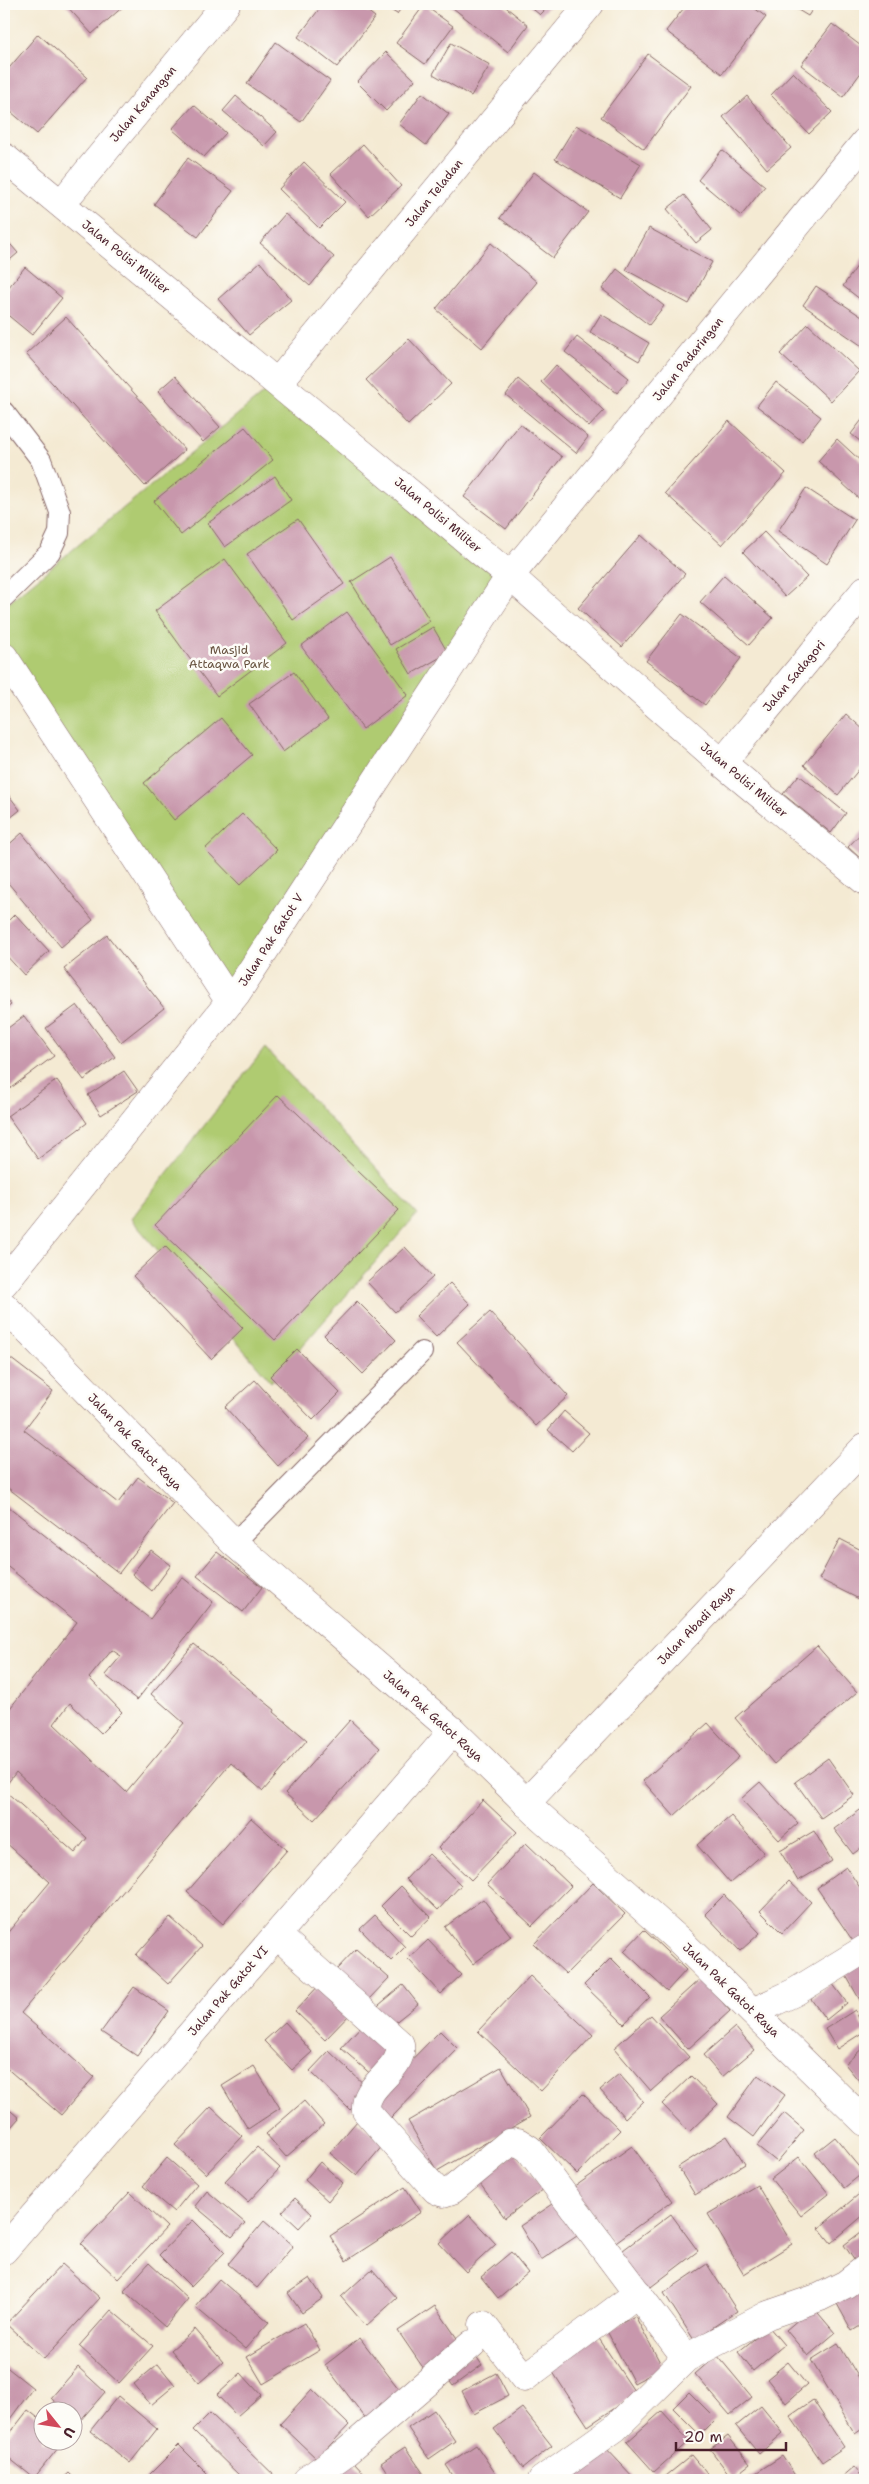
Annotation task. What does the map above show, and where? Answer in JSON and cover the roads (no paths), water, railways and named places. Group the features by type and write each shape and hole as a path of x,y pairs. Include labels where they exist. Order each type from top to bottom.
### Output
{"street":[{"name":"Jalan Kenangan","path":"61,204 226,4"},
{"name":"Jalan Teladan","path":"278,382 590,4"},
{"name":"Jalan Padaringan","path":"510,576 865,142"},
{"name":"Jalan Polisi Militer","path":"4,157 510,576 722,762 865,881"},
{"name":"Jalan Pak Gatot V","path":"4,1283 230,1002 510,576"},
{"name":"Jalan Sadagori","path":"722,762 865,590"},
{"path":"4,657 230,1002"},
{"name":"Jalan Pak Gatot Raya","path":"4,1306 234,1544 452,1731 526,1803 680,1941 865,2122"},
{"name":"Jalan Abadi Raya","path":"526,1803 865,1447"},
{"name":"Jalan Pak Gatot VI","path":"4,2250 452,1731"},
{"path":"277,1935 400,2044 402,2053 398,2061 372,2090 365,2105 366,2111 436,2190 443,2193 452,2190 510,2143 518,2142 529,2149 686,2358"},
{"path":"753,2012 795,1992 865,1949"},
{"path":"542,2480 615,2428 686,2358 768,2315 820,2297 846,2284 865,2269"},
{"path":"307,2480 345,2453 477,2334 524,2378 638,2293"}],"lane":[{"path":"4,412 41,460 60,512 59,534 50,552 4,597"},
{"path":"234,1544 422,1352"}],"park label":[{"name":"Masjid Attaqwa Park","path":"229,657"}]}
